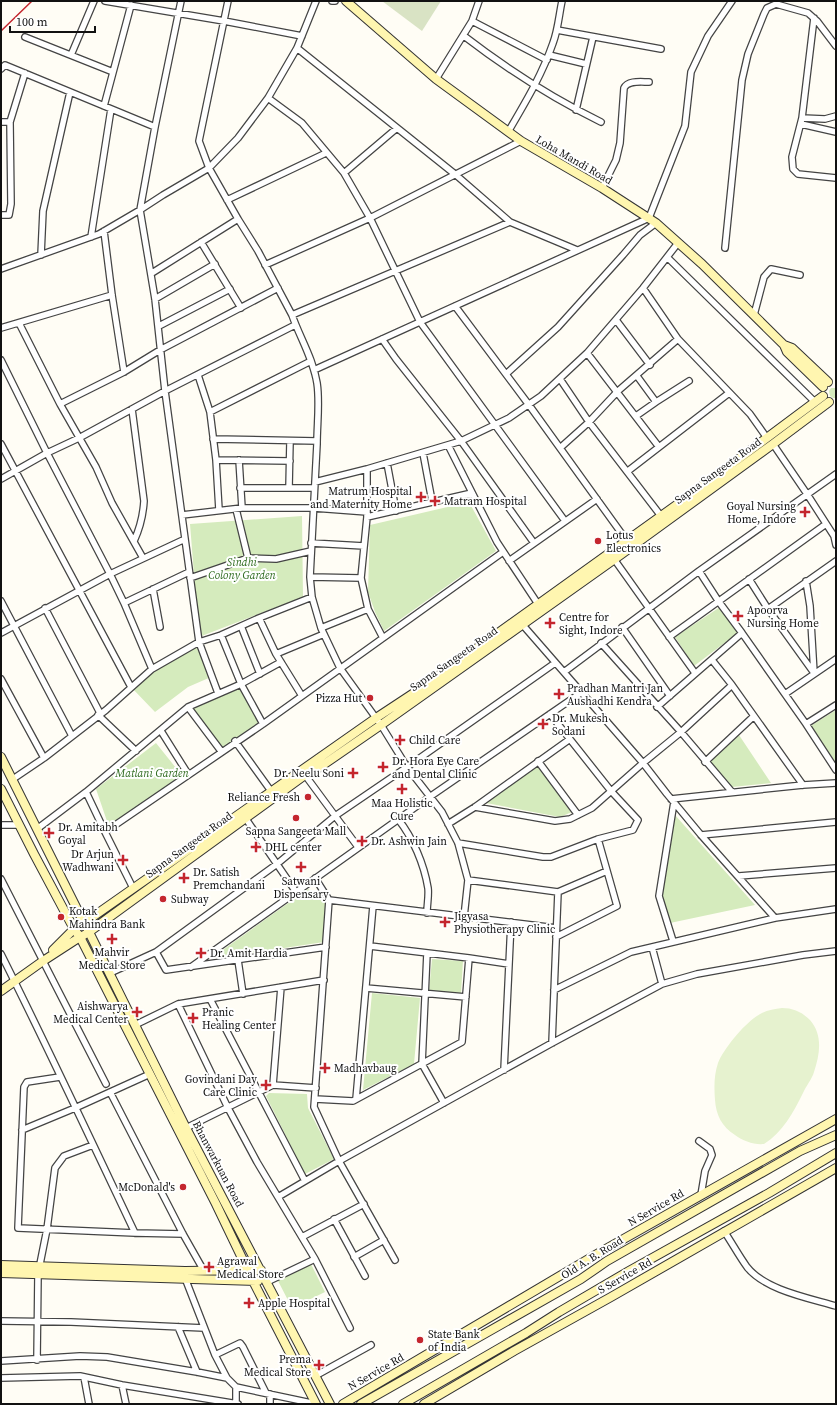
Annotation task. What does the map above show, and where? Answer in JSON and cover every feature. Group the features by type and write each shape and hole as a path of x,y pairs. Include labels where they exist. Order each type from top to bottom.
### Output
{"main road":[{"name":"Loha Mandi Road","path":"346,1 436,79 508,132 602,188 656,223 702,264 754,315 784,345 787,352 829,383"},
{"path":"829,383 822,392 823,396 833,402"},
{"name":"Sapna Sangeeta Road","path":"43,960 74,928 84,923 133,888 243,815 320,767 420,689 614,559 770,441 823,396"},
{"name":"Sapna Sangeeta Road","path":"520,622 538,604 661,516 770,441 833,402"},
{"name":"Sapna Sangeeta Road","path":"43,960 89,932 243,815 271,791 378,721"},
{"name":"Bhanwarkuan Road","path":"1,757 186,1128 330,1404"},
{"name":"Bhanwarkuan Road","path":"1,789 80,937 316,1404"},
{"path":"1,991 43,960"},
{"name":"N Service Rd","path":"343,1404 560,1276 836,1119"},
{"name":"Old A. B. Road","path":"361,1404 517,1314 582,1279 607,1261 800,1151 836,1135"},
{"path":"403,1404 629,1271 836,1153"},
{"name":"S Service Rd","path":"424,1404 514,1351 836,1168"},
{"path":"1,1265 39,1270 267,1281"},
{"path":"1,1273 39,1270 261,1270"},
{"path":"560,1276 582,1279"},
{"path":"583,1298 589,1309"}],"street":[{"path":"71,55 94,1"},
{"path":"105,1 224,20 302,36"},
{"path":"181,1 155,127 140,210 152,273 165,391 199,642 218,693"},
{"path":"228,1 199,141 209,168 258,251 292,315 314,370 317,384 317,441 311,543 310,577 312,597 324,634 340,668 378,721 407,767 442,812 458,843 468,880 464,917"},
{"path":"1,269 104,231 209,168 238,138 268,98 298,48 316,1"},
{"path":"436,79 464,36 472,21 479,1"},
{"path":"508,132 548,58 557,30 562,1"},
{"path":"314,370 649,218 686,126 691,72 708,36 732,1"},
{"path":"725,248 742,80 748,54 757,28 767,8 776,4 808,13 814,18 836,46"},
{"path":"104,106 131,5"},
{"path":"814,18 801,121 792,157 793,169 798,174 836,178"},
{"path":"472,21 548,58 586,64"},
{"path":"557,30 661,49"},
{"path":"464,36 534,86 576,110 601,122"},
{"path":"25,37 113,72"},
{"path":"576,110 593,37"},
{"path":"298,48 456,175 510,222 577,250"},
{"path":"1,69 5,65 155,127"},
{"path":"1,215 9,215 11,204 10,122 25,73"},
{"path":"602,188 616,160 620,143 624,88 629,83 648,82"},
{"path":"41,255 43,211 70,92"},
{"path":"268,98 302,123 344,173 370,218 420,322 565,521"},
{"path":"91,237 111,109"},
{"path":"801,121 825,119 836,116"},
{"path":"801,121 836,132"},
{"path":"1,122 10,122"},
{"path":"344,173 397,128"},
{"path":"265,265 370,218 521,141"},
{"path":"227,200 326,153"},
{"path":"152,273 238,219"},
{"path":"292,315 510,222"},
{"path":"506,374 558,327 623,256 640,235 656,223"},
{"path":"104,231 124,372"},
{"path":"201,242 241,308"},
{"path":"240,488 289,488 315,485 462,441 510,418 541,396 588,353 644,288 678,243"},
{"path":"668,258 815,402"},
{"path":"155,299 215,264"},
{"path":"754,315 764,277 767,272 771,269 800,275"},
{"path":"60,404 124,372 160,350 278,288"},
{"path":"644,288 678,339 750,414 808,494 834,536 836,545"},
{"path":"159,326 230,289"},
{"path":"1,328 112,295"},
{"path":"455,306 529,405 627,541"},
{"path":"616,320 650,365"},
{"path":"19,323 60,404 96,467 112,504 143,558"},
{"path":"1,479 15,470 79,438 165,391 296,325"},
{"path":"382,339 396,359 462,441 534,543"},
{"path":"560,448 590,422 618,392 678,339"},
{"path":"588,353 659,447"},
{"path":"1,360 47,453 110,574 152,669"},
{"path":"210,412 311,361"},
{"path":"198,375 210,412 216,460 219,510"},
{"path":"637,376 656,402"},
{"path":"560,379 590,422 661,516"},
{"path":"636,416 689,381"},
{"path":"628,471 729,393"},
{"path":"132,409 144,502 141,526 134,541"},
{"path":"213,439 317,441"},
{"path":"289,488 290,440"},
{"path":"1,444 131,687"},
{"path":"448,445 497,542 538,604"},
{"path":"423,453 432,501"},
{"path":"216,460 290,461"},
{"path":"239,460 239,509 248,558"},
{"path":"388,463 396,511"},
{"path":"368,468 367,514 361,578 368,609 383,638"},
{"path":"564,672 648,608 836,474"},
{"path":"182,515 219,510 314,508 367,514 396,511 432,501 472,493"},
{"path":"509,561 597,499"},
{"path":"669,637 826,524"},
{"path":"1,632 45,608 79,592 110,574 185,539"},
{"path":"311,543 364,546"},
{"path":"124,603 153,589 189,575 248,558 276,559 311,552"},
{"path":"105,832 221,751 263,724 503,552"},
{"path":"614,559 695,673"},
{"path":"768,609 836,560"},
{"path":"699,571 719,602 806,724 836,770"},
{"path":"310,577 361,578"},
{"path":"749,579 768,609 814,673"},
{"path":"806,582 810,606 814,673"},
{"path":"153,589 160,627"},
{"path":"13,779 44,758 72,736 152,669 199,642 221,635 312,597"},
{"path":"1,601 72,736"},
{"path":"45,608 99,714 136,751"},
{"path":"322,628 368,609"},
{"path":"259,618 276,654 302,696"},
{"path":"520,622 643,763 701,835 775,918"},
{"path":"241,626 260,674"},
{"path":"622,627 670,696"},
{"path":"657,707 742,633"},
{"path":"276,654 324,634"},
{"path":"221,635 241,684 263,724"},
{"path":"601,643 681,732 732,792"},
{"path":"785,694 836,659"},
{"path":"712,660 732,685 803,784"},
{"path":"37,829 86,792 188,707 241,684 281,662"},
{"path":"110,973 156,952 277,864 335,816 555,663"},
{"path":"1,679 44,758"},
{"path":"475,807 555,821 570,819 592,808 681,732 732,685"},
{"path":"191,967 430,796 582,692"},
{"path":"806,724 836,705"},
{"path":"188,707 221,751"},
{"path":"458,843 550,857 598,839 633,830 638,820 611,791 550,714"},
{"path":"705,762 754,716"},
{"path":"161,731 188,774"},
{"path":"448,824 475,807 570,739"},
{"path":"236,741 271,791"},
{"path":"538,761 578,815"},
{"path":"305,775 358,847"},
{"path":"672,800 803,784 836,783"},
{"path":"86,792 133,888"},
{"path":"672,800 659,896 673,941"},
{"path":"243,815 296,892"},
{"path":"398,819 407,831 416,850 428,889 427,913"},
{"path":"701,835 836,822"},
{"path":"1,825 19,825"},
{"path":"556,936 617,906 598,839"},
{"path":"739,876 836,868"},
{"path":"468,880 558,892 607,871"},
{"path":"315,878 329,900 314,1107 340,1161 395,1260"},
{"path":"1,879 106,1084"},
{"path":"552,1043 558,892"},
{"path":"329,900 556,928"},
{"path":"356,1099 373,906"},
{"path":"554,990 631,952 775,918 836,909"},
{"path":"504,1070 511,922"},
{"path":"370,946 509,964"},
{"path":"156,952 166,970 326,947"},
{"path":"652,947 662,984"},
{"path":"278,1197 552,1043 662,984 697,974 803,955 836,951"},
{"path":"427,953 422,1064 444,1104"},
{"path":"1,954 34,1018 60,1077 135,1233"},
{"path":"315,1099 353,1101 462,1042 469,958"},
{"path":"238,960 244,994"},
{"path":"135,1025 178,1004 324,980"},
{"path":"273,1085 281,987"},
{"path":"366,988 466,997"},
{"path":"210,999 305,1181"},
{"path":"178,1004 228,1108 315,1259 350,1328"},
{"path":"22,1130 150,1074"},
{"path":"60,1077 27,1082 24,1087 18,1228 184,1234"},
{"path":"186,1128 273,1085 316,1088"},
{"path":"110,1092 204,1271"},
{"path":"699,1141 710,1149 712,1155 705,1171 701,1195"},
{"path":"37,1360 39,1270 56,1168 64,1156 93,1145"},
{"path":"302,1237 364,1204"},
{"path":"334,1219 365,1276"},
{"path":"724,1231 748,1268 763,1280 781,1290 836,1306"},
{"path":"354,1257 384,1240"},
{"path":"267,1281 315,1259"},
{"path":"185,1278 215,1355 227,1378 236,1387 316,1404"},
{"path":"1,1321 204,1328"},
{"path":"178,1327 197,1372"},
{"path":"215,1355 240,1343 268,1394 270,1404"},
{"path":"315,1376 371,1345"},
{"path":"1,1361 37,1360 80,1356 107,1357 227,1378"},
{"path":"1,1378 80,1376 122,1385 237,1404 236,1387"},
{"path":"84,1377 89,1404"},
{"path":"122,1385 126,1404"}],"green space":[{"path":"382,1 441,1 422,31"},
{"path":"831,388 836,388 836,398 830,396 829,391"},
{"path":"469,502 496,551 384,631 368,592 370,525"},
{"name":"Sindhi Colony Garden","path":"302,516 303,597 199,637 190,524"},
{"path":"720,607 739,632 694,666 675,637"},
{"path":"199,642 211,677 188,687 155,712 131,687 152,669"},
{"path":"241,684 263,724 221,751 188,707"},
{"path":"836,710 836,763 809,727"},
{"path":"739,735 771,783 732,787 710,761"},
{"name":"Matlani Garden","path":"156,743 184,778 109,827 96,789"},
{"path":"538,766 572,812 560,817 486,803"},
{"path":"675,815 755,905 670,923 661,897"},
{"path":"308,889 326,901 324,942 210,959"},
{"path":"432,959 463,961 461,993 429,991"},
{"path":"372,993 420,998 414,1064 363,1090"},
{"path":"782,1008 801,1013 810,1020 819,1038 818,1058 812,1077 782,1128 764,1144 753,1143 730,1132 718,1116 714,1090 718,1063 725,1050 743,1028 764,1012"},
{"path":"269,1093 307,1094 308,1108 334,1159 305,1174 266,1096"},
{"path":"309,1260 325,1292 292,1308 276,1277"}],"railway":[{"path":"1,31 32,1"}],"place":[{"name":"Matrum Hospital and Maternity Home","path":"421,497"},
{"name":"Matram Hospital","path":"435,501"},
{"name":"Goyal Nursing Home, Indore","path":"805,512"},
{"name":"Lotus Electronics","path":"598,541"},
{"name":"Apoorva Nursing Home","path":"738,616"},
{"name":"Centre for Sight, Indore","path":"550,623"},
{"name":"Pradhan Mantri Jan Aushadhi Kendra","path":"559,694"},
{"name":"Pizza Hut","path":"370,698"},
{"name":"Dr. Mukesh Sodani","path":"543,724"},
{"name":"Child Care","path":"400,740"},
{"name":"Dr. Hora Eye Care and Dental Clinic","path":"383,767"},
{"name":"Dr. Neelu Soni","path":"353,773"},
{"name":"Maa Holistic Cure","path":"402,789"},
{"name":"Reliance Fresh","path":"308,797"},
{"name":"Sapna Sangeeta Mall","path":"296,818"},
{"name":"Dr. Amitabh Goyal","path":"49,833"},
{"name":"Dr. Ashwin Jain","path":"362,841"},
{"name":"DHL center","path":"256,847"},
{"name":"Dr Arjun Wadhwani","path":"123,860"},
{"name":"Satwani Dispensary","path":"301,867"},
{"name":"Dr. Satish Premchandani","path":"184,878"},
{"name":"Subway","path":"163,899"},
{"name":"Kotak Mahindra Bank","path":"61,917"},
{"name":"Jigyasa Physiotherapy Clinic","path":"445,922"},
{"name":"Mahvir Medical Store","path":"112,939"},
{"name":"Dr. Amit Hardia","path":"201,953"},
{"name":"Aishwarya Medical Center","path":"137,1012"},
{"name":"Pranic Healing Center","path":"193,1018"},
{"name":"Madhavbaug","path":"325,1068"},
{"name":"Govindani Day Care Clinic","path":"266,1085"},
{"name":"McDonald's","path":"183,1187"},
{"name":"Agrawal Medical Store","path":"209,1267"},
{"name":"Apple Hospital","path":"249,1303"},
{"name":"State Bank of India","path":"420,1340"},
{"name":"Prema Medical Store","path":"319,1365"}]}
